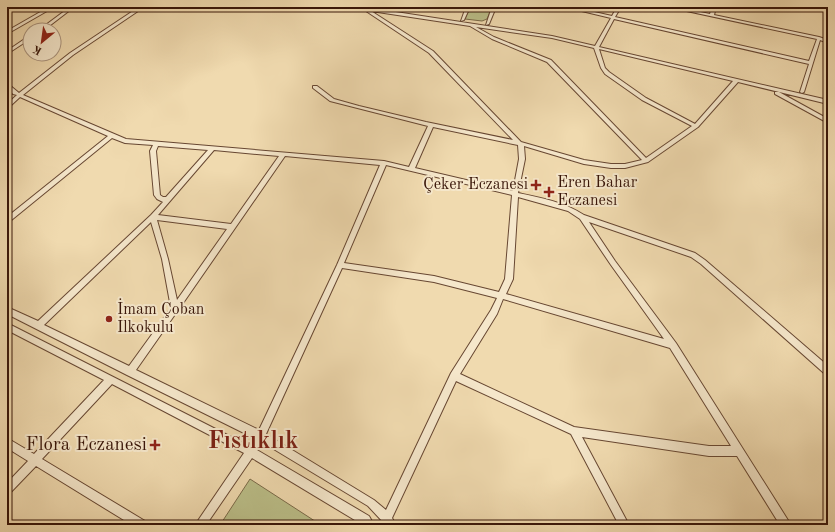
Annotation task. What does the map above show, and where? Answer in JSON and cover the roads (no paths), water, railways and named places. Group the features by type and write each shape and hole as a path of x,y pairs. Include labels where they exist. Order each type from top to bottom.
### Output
{"street":[{"path":"7,28 46,7"},
{"path":"7,32 52,7"},
{"path":"52,22 72,7"},
{"path":"7,107 80,47 142,7"},
{"path":"363,7 402,15 540,35 828,98"},
{"path":"9,313 261,436 371,503 389,522 454,376 494,312 509,279 515,195 522,159 521,145 431,52 363,7"},
{"path":"376,7 544,33 596,47 828,102"},
{"path":"462,20 468,7"},
{"path":"487,24 494,7"},
{"path":"567,7 811,63"},
{"path":"619,7 596,47 607,73 644,98 696,126"},
{"path":"670,7 819,38 828,42"},
{"path":"712,16 714,7"},
{"path":"394,8 398,11"},
{"path":"469,24 493,38 549,61 646,161"},
{"path":"802,92 819,38"},
{"path":"7,53 22,43"},
{"path":"315,87 337,102 431,125 512,141 521,145 598,165 625,166 646,161 686,134 696,126 736,81"},
{"path":"7,84 15,93 125,141 384,163 559,205 582,217 693,255 703,262 828,371"},
{"path":"769,89 828,121"},
{"path":"411,170 431,125"},
{"path":"7,220 111,136"},
{"path":"156,144 153,151 157,195 162,200 168,199"},
{"path":"38,326 153,217 212,149"},
{"path":"130,372 283,155"},
{"path":"200,525 261,436 340,265 384,163"},
{"path":"153,217 233,227"},
{"path":"153,217 165,259 175,310"},
{"path":"582,217 613,263 673,345 786,525"},
{"path":"340,265 446,282 502,296 616,330 673,345"},
{"path":"7,326 251,452 366,523"},
{"path":"454,376 574,431 709,451 740,451"},
{"path":"7,490 111,379"},
{"path":"574,431 624,525"},
{"path":"7,443 34,461 141,525"}],"place":[{"name":"Çeker Eczanesi","path":"536,185"},
{"name":"Eren Bahar Eczanesi","path":"549,192"},
{"name":"İmam Çoban İlkokulu","path":"109,319"},
{"name":"Flora Eczanesi","path":"155,445"}],"district":[{"name":"Fıstıklık","path":"253,442"}]}
